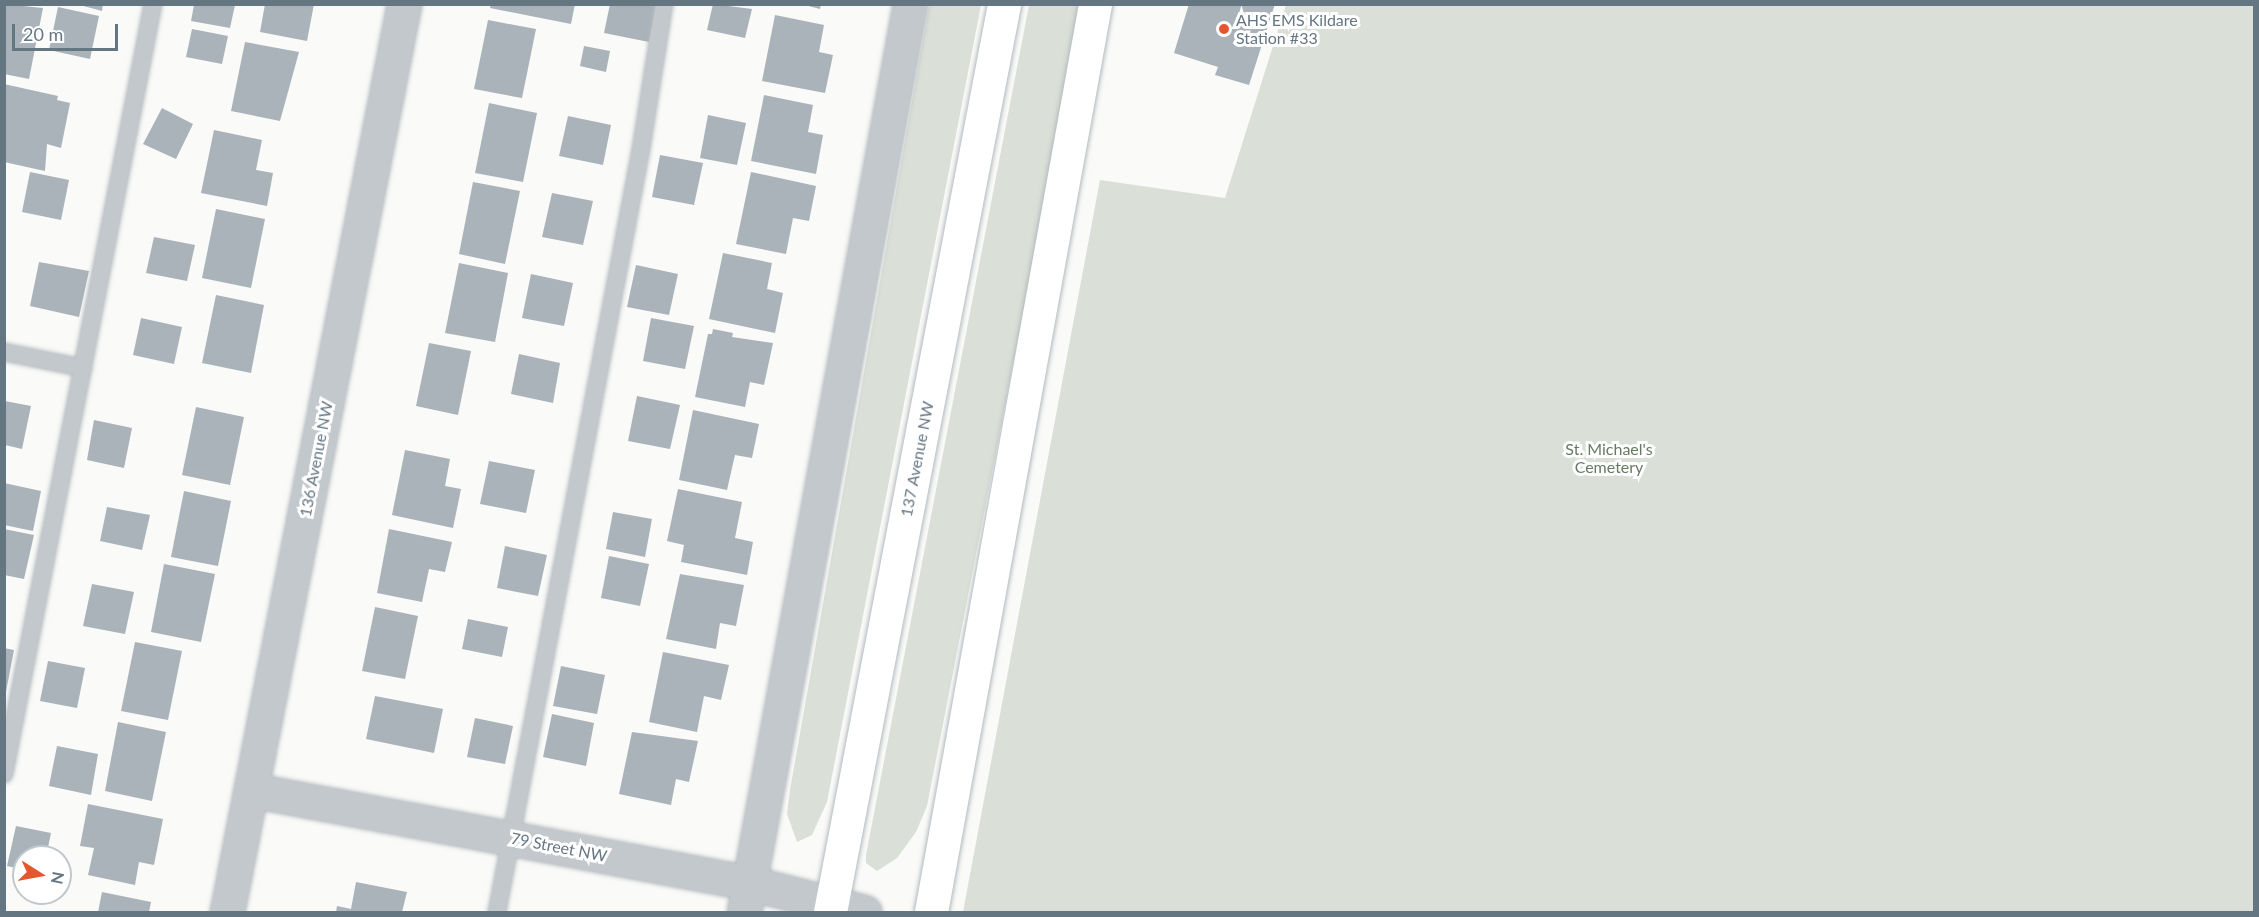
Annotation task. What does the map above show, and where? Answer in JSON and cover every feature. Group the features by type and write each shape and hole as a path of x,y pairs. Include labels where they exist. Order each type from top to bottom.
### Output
{"main road":[{"name":"137 Avenue NW","path":"831,909 1004,4"},
{"path":"931,912 1095,4"}],"street":[{"name":"136 Avenue NW","path":"227,912 404,4"},
{"path":"747,898 910,4"},
{"name":"79 Street NW","path":"251,790 511,838 747,898 864,912"}],"lane":[{"path":"4,774 153,4"},
{"path":"497,912 639,160 664,4"},
{"path":"4,352 83,368"}],"green space":[{"path":"929,5 981,5 827,802 812,835 797,842 787,814 790,790"},
{"path":"1029,5 1083,5 927,806 916,832 897,858 877,871 866,863 866,855"},
{"name":"St. Michael's Cemetery","path":"1286,5 2254,5 2254,912 963,912 1100,180 1225,198"}],"building":[{"path":"4,4 43,8 29,79 4,74"},
{"path":"76,4 103,4 102,11"},
{"path":"265,4 314,4 307,41 260,32"},
{"path":"491,4 575,4 571,24 490,8"},
{"path":"610,4 656,4 649,42 604,33"},
{"path":"713,4 752,9 745,38 707,30"},
{"path":"801,4 821,4 820,9"},
{"name":"AHS EMS Kildare Station #33","path":"1189,4 1275,4 1249,85 1215,75 1218,67 1174,53"},
{"path":"194,5 235,5 230,28 191,21"},
{"path":"58,7 99,16 90,59 49,50"},
{"path":"775,15 824,25 819,52 833,55 825,93 762,81"},
{"path":"488,20 536,29 522,98 474,89"},
{"path":"192,29 228,36 222,64 186,57"},
{"path":"245,42 299,52 280,121 231,111"},
{"path":"584,46 610,51 606,72 580,66"},
{"path":"4,84 58,96 57,100 70,103 61,148 47,144 45,171 4,162"},
{"path":"764,95 813,105 808,132 823,135 816,174 751,161"},
{"path":"489,103 537,113 523,182 475,173"},
{"path":"162,108 193,124 176,159 143,144"},
{"path":"708,115 746,123 737,165 700,158"},
{"path":"568,116 611,125 603,165 559,156"},
{"path":"214,130 262,140 256,170 273,173 267,206 201,193"},
{"path":"660,155 703,163 694,205 652,197"},
{"path":"30,172 69,180 61,220 22,212"},
{"path":"751,172 816,186 809,221 793,218 786,254 736,244"},
{"path":"473,182 520,191 505,264 459,254"},
{"path":"552,193 593,201 583,245 542,237"},
{"path":"216,209 265,219 251,288 202,278"},
{"path":"154,237 195,245 187,281 146,273"},
{"path":"723,253 772,263 767,289 783,293 775,333 709,319"},
{"path":"39,262 89,271 79,317 30,306"},
{"path":"459,263 508,273 495,342 445,333"},
{"path":"636,265 678,274 669,315 627,307"},
{"path":"531,274 573,283 564,326 522,318"},
{"path":"216,295 264,305 251,373 202,363"},
{"path":"141,318 182,327 174,364 133,355"},
{"path":"651,318 694,326 685,369 643,361"},
{"path":"713,329 733,333 732,337 773,343 764,385 750,382 745,407 695,397 708,334 712,334"},
{"path":"429,343 471,351 458,415 416,406"},
{"path":"519,354 560,363 553,403 511,394"},
{"path":"637,396 680,405 670,449 628,441"},
{"path":"5,401 31,406 22,449 5,445"},
{"path":"196,407 244,417 230,485 182,475"},
{"path":"693,410 759,424 752,458 735,455 727,490 679,480"},
{"path":"94,420 132,428 124,468 87,460"},
{"path":"405,450 450,459 445,486 461,489 453,528 392,515"},
{"path":"489,461 535,470 526,513 480,504"},
{"path":"4,483 41,491 33,531 4,525"},
{"path":"678,489 742,502 735,538 753,542 747,575 681,562 684,545 667,541"},
{"path":"184,491 231,501 218,566 171,557"},
{"path":"107,507 150,515 142,550 100,541"},
{"path":"613,512 652,519 645,557 606,549"},
{"path":"4,529 34,535 24,579 4,575"},
{"path":"389,529 452,542 445,572 429,569 422,602 377,593"},
{"path":"505,546 547,555 538,596 497,588"},
{"path":"609,556 649,564 640,606 601,598"},
{"path":"164,564 215,574 201,642 151,632"},
{"path":"680,574 744,585 736,626 720,623 716,649 666,639"},
{"path":"92,584 134,592 125,634 83,626"},
{"path":"375,607 418,616 405,679 362,671"},
{"path":"468,619 508,627 502,657 462,649"},
{"path":"135,642 182,651 168,720 121,711"},
{"path":"4,648 14,650 6,692 4,692"},
{"path":"663,652 729,665 721,700 704,696 697,732 649,722"},
{"path":"48,661 85,668 77,708 40,701"},
{"path":"561,666 605,675 597,714 553,706"},
{"path":"375,696 443,709 434,753 366,739"},
{"path":"552,714 594,723 586,766 543,757"},
{"path":"475,718 513,726 505,764 467,757"},
{"path":"118,722 166,732 152,801 105,791"},
{"path":"632,732 698,741 689,782 676,779 671,805 619,794"},
{"path":"57,746 98,754 91,795 49,786"},
{"path":"88,804 163,819 154,865 139,862 135,885 88,875 94,848 80,846"},
{"path":"16,826 51,833 48,845 12,845 12,867 7,866"},
{"path":"356,882 407,892 402,912 336,912 337,906 351,909"},
{"path":"102,892 151,902 149,912 98,912"}],"place":[{"name":"AHS EMS Kildare Station #33","path":"1224,29"}]}
